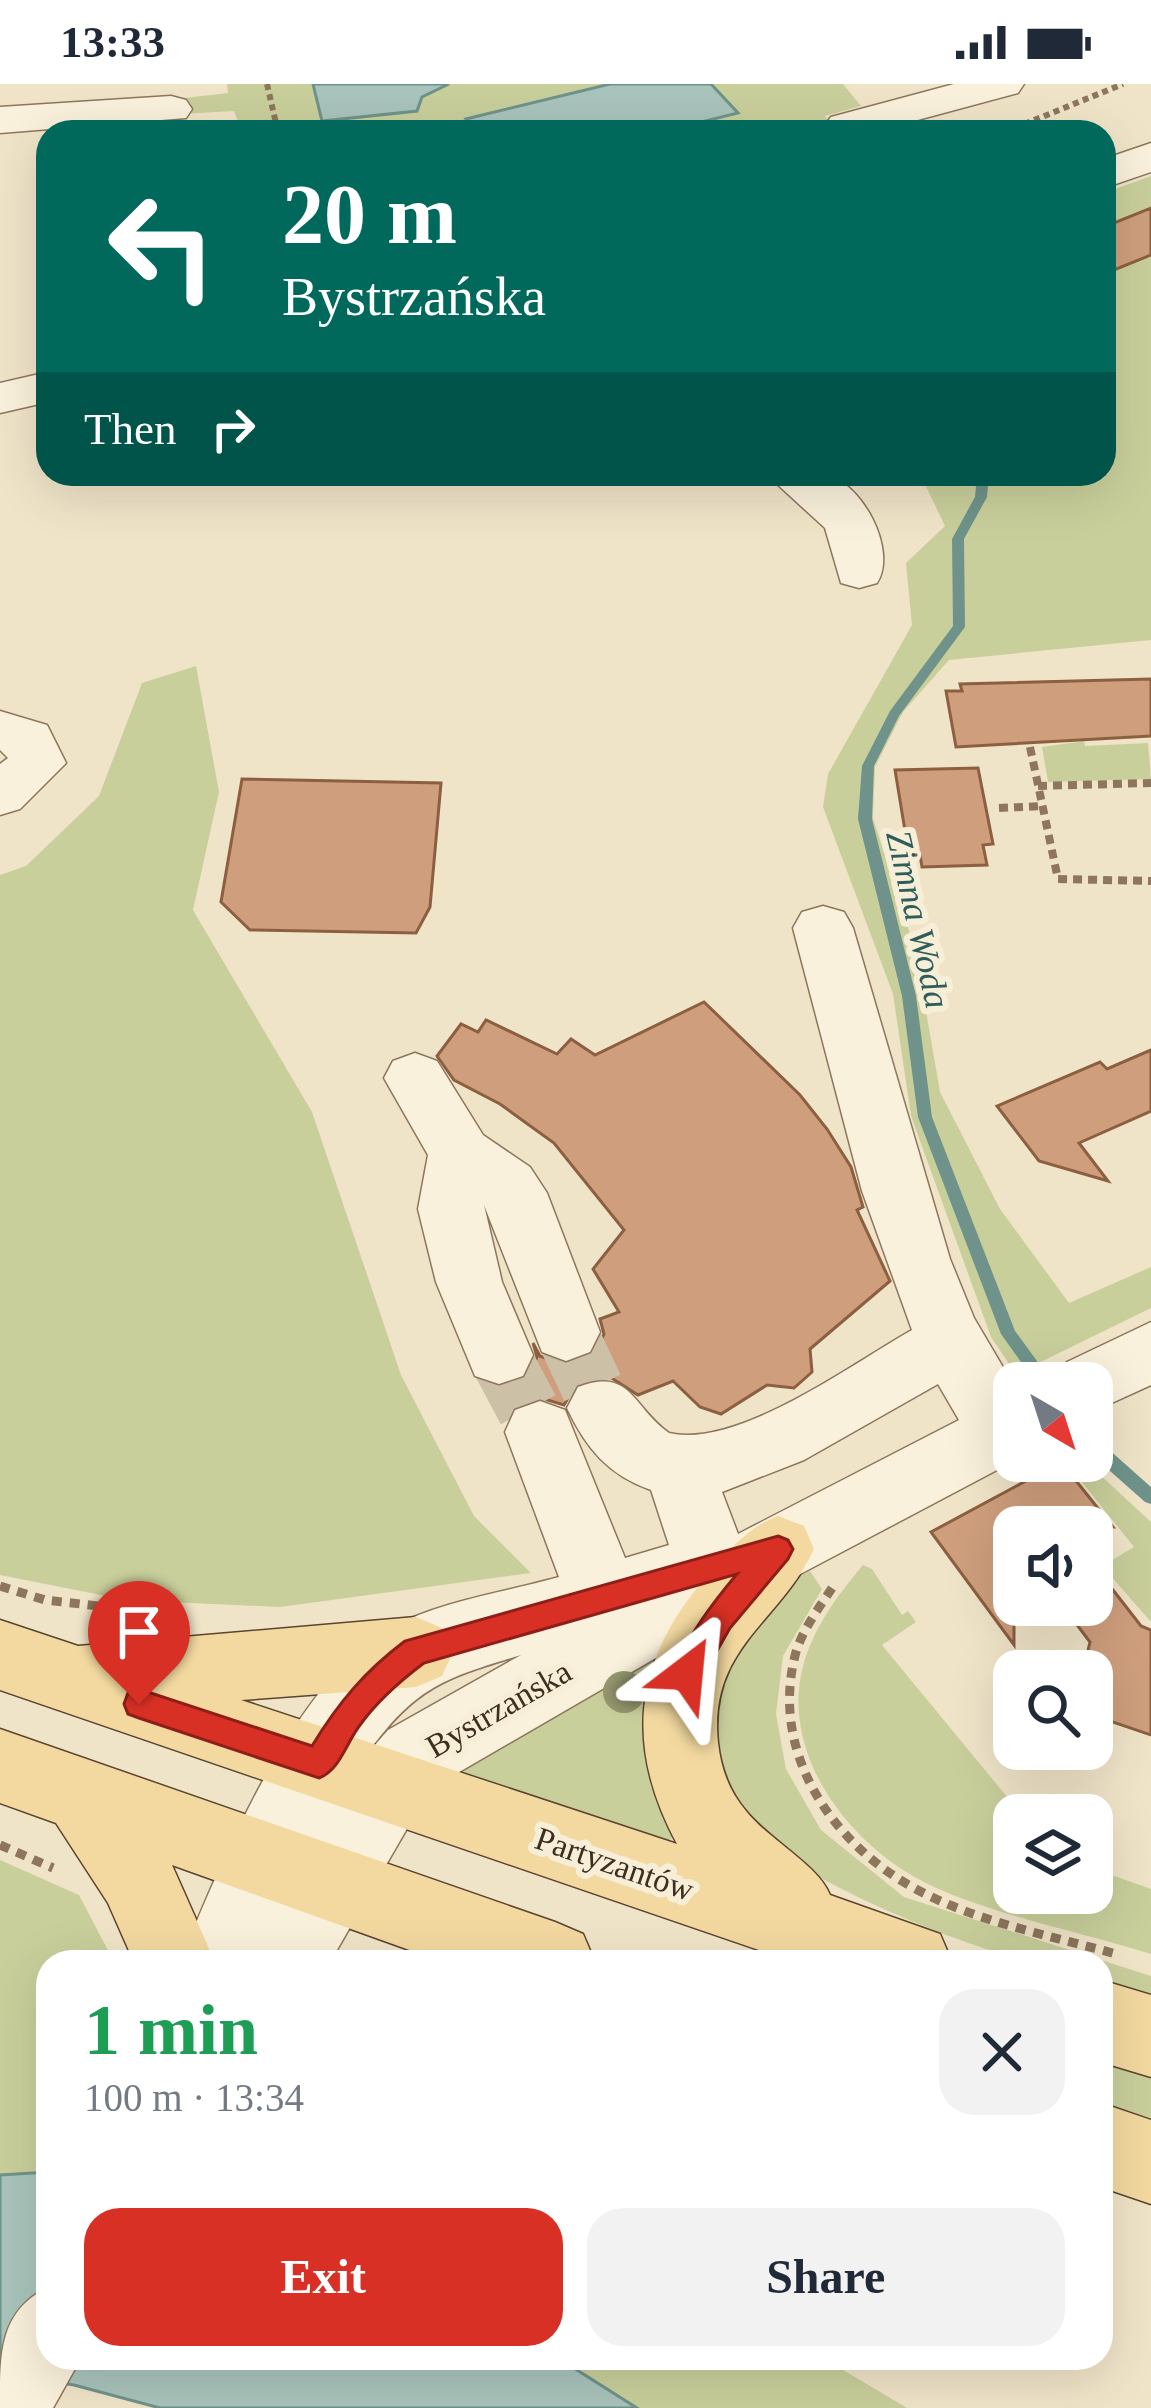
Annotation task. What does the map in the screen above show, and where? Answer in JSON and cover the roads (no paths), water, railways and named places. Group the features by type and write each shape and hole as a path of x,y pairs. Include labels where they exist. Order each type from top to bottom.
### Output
{"main road":[{"path":"776,1565 719,1618 687,1673 678,1720 682,1766 707,1827 736,1864 770,1891 884,1950"},
{"path":"32,1667 416,1652"},
{"path":"32,1667 354,1775"},
{"path":"0,1766 85,1800 520,1950"},
{"name":"Partyzantów","path":"354,1775 877,1950"},
{"path":"85,1800 136,1875 170,1950"},
{"path":"1115,1990 1151,2036"},
{"path":"1113,2149 1151,2162"}],"street":[{"path":"840,118 1003,84"},
{"path":"0,120 171,109"},
{"path":"1116,170 1151,156"},
{"path":"0,398 36,390"},
{"path":"809,486 830,500 844,518 862,556 859,571"},
{"path":"0,730 27,740 38,764 0,795"},
{"path":"823,928 885,1152 950,1342 993,1405"},
{"path":"415,1078 460,1153 507,1186 524,1212 566,1332"},
{"path":"460,1153 451,1209 469,1282 499,1355"},
{"path":"602,1599 578,1521 571,1420 680,1467 713,1465 752,1451 950,1342"},
{"path":"1113,1371 1151,1351"},
{"name":"Bystrzańska","path":"354,1775 415,1756 457,1728 776,1565 993,1437"},
{"path":"680,1467 700,1535 776,1565"},
{"name":"Bystrzańska","path":"298,1873 354,1775 349,1714 383,1675 416,1652 602,1599 776,1565"},
{"path":"231,1950 298,1873"},
{"path":"287,1950 298,1873"}],"water":[{"path":"313,84 449,84 422,97 417,111 322,120"},
{"path":"610,84 711,84 738,113 710,120 466,119"},
{"path":"36,2173 36,2370 577,2370 637,2408 160,2408 74,2385 0,2374 0,2175"}],"waterway":[{"name":"Zimna Woda","path":"982,486 981,497 958,539 959,627 894,714 868,766 865,819 909,996 925,1117 1009,1334 1030,1362"},
{"name":"Zimna Woda","path":"1113,1464 1151,1497"}],"tunnel":[{"path":"566,1332 602,1408"},
{"path":"499,1355 540,1432"}]}
